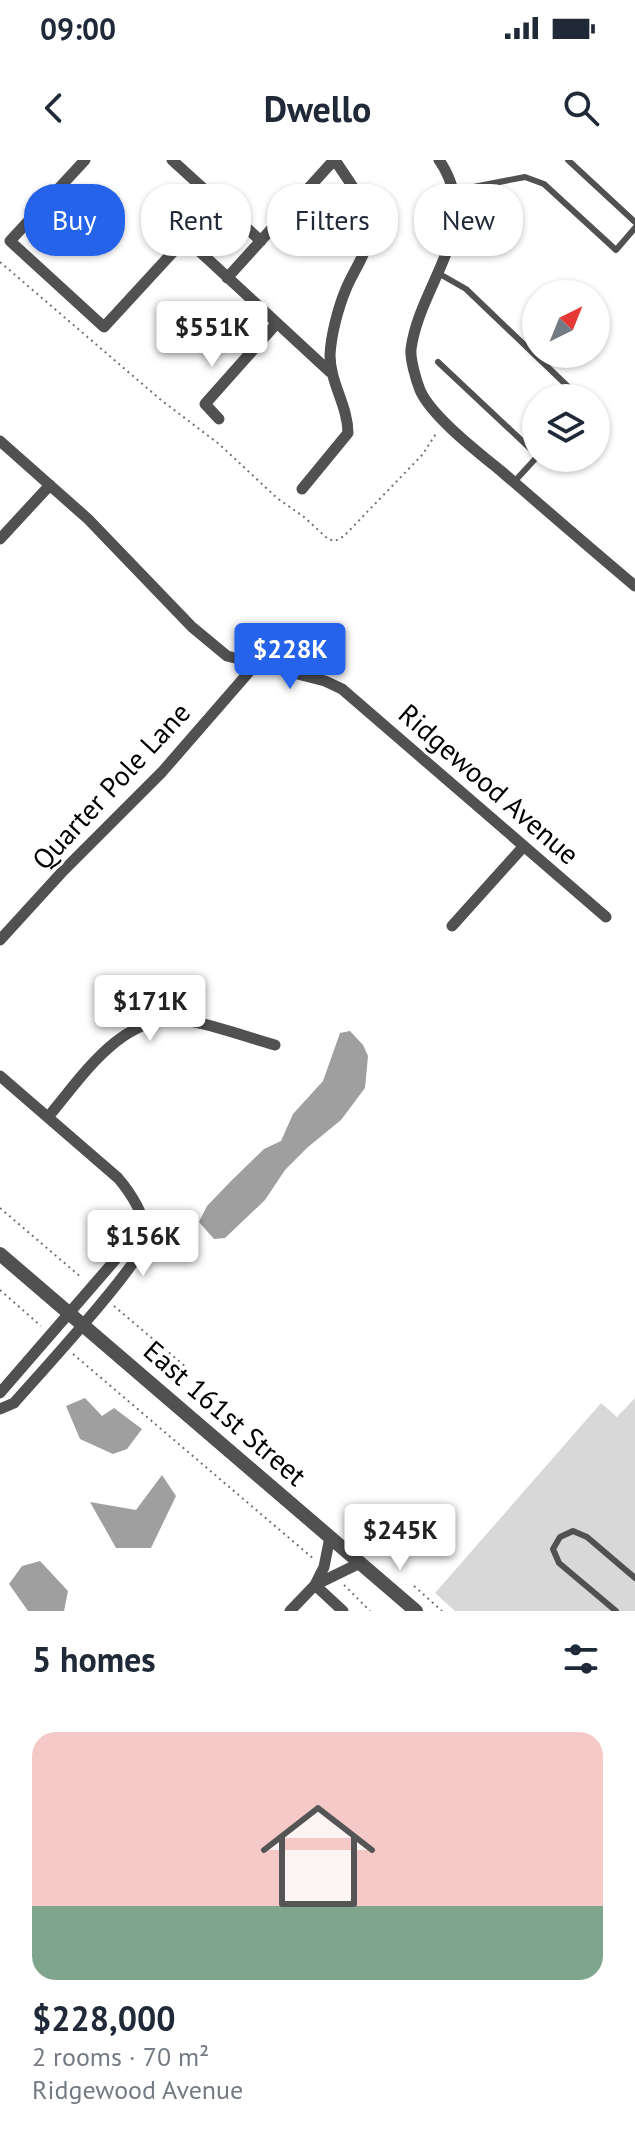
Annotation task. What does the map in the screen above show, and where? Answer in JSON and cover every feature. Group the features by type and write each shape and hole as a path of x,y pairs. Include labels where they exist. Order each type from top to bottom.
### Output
{"street":[{"path":"85,160 10,241 104,327 169,256"},
{"path":"172,160 199,184"},
{"path":"227,278 335,160 362,205 369,225 367,244 345,291 330,351 330,372 348,422 348,433 302,489"},
{"path":"439,160 450,184"},
{"path":"251,232 261,241"},
{"path":"204,256 330,372"},
{"path":"446,256 424,303 411,351 421,392 450,428 635,586"},
{"path":"219,419 205,404 277,323"},
{"name":"Ridgewood Avenue","path":"0,441 88,519 206,639 227,656 325,681 342,689 606,917"},
{"path":"0,539 50,485"},
{"name":"Quarter Pole Lane","path":"0,940 63,871 162,772 255,665"},
{"path":"452,926 524,846"},
{"path":"48,1117 111,1045 146,1025 182,1020 275,1045"},
{"path":"0,1076 118,1178 132,1195 146,1238 136,1259 82,1324 14,1403 0,1409"},
{"path":"0,1393 122,1252 140,1214"},
{"name":"East 161st Street","path":"0,1254 416,1611"},
{"path":"329,1571 330,1537"},
{"path":"290,1611 329,1571 360,1563"},
{"path":"315,1585 343,1611"}],"lane":[{"path":"568,160 635,222"},
{"path":"489,184 525,177 544,184 616,250 635,228"},
{"path":"438,273 466,289 565,384"},
{"path":"438,362 522,443"},
{"path":"514,482 522,472"},
{"path":"616,1611 559,1563 553,1549 560,1537 573,1531 587,1537 635,1578"}],"path":[{"path":"0,1290 50,1334"},
{"path":"63,1346 329,1571 370,1611"},
{"path":"414,1586 442,1611"}],"shaded area":[{"path":"350,1031 368,1056 365,1088 341,1120 285,1170 265,1200 225,1238 214,1239 199,1222 207,1206 264,1149 281,1141 293,1114 323,1081 340,1033"},
{"path":"85,1398 102,1416 114,1408 142,1429 127,1449 113,1454 80,1439 66,1406"},
{"path":"635,1398 635,1611 455,1611 435,1593 601,1403 617,1417"},
{"path":"162,1475 176,1496 151,1548 116,1548 90,1502 136,1510"},
{"path":"40,1561 68,1591 64,1611 28,1611 9,1584 22,1566"}]}
